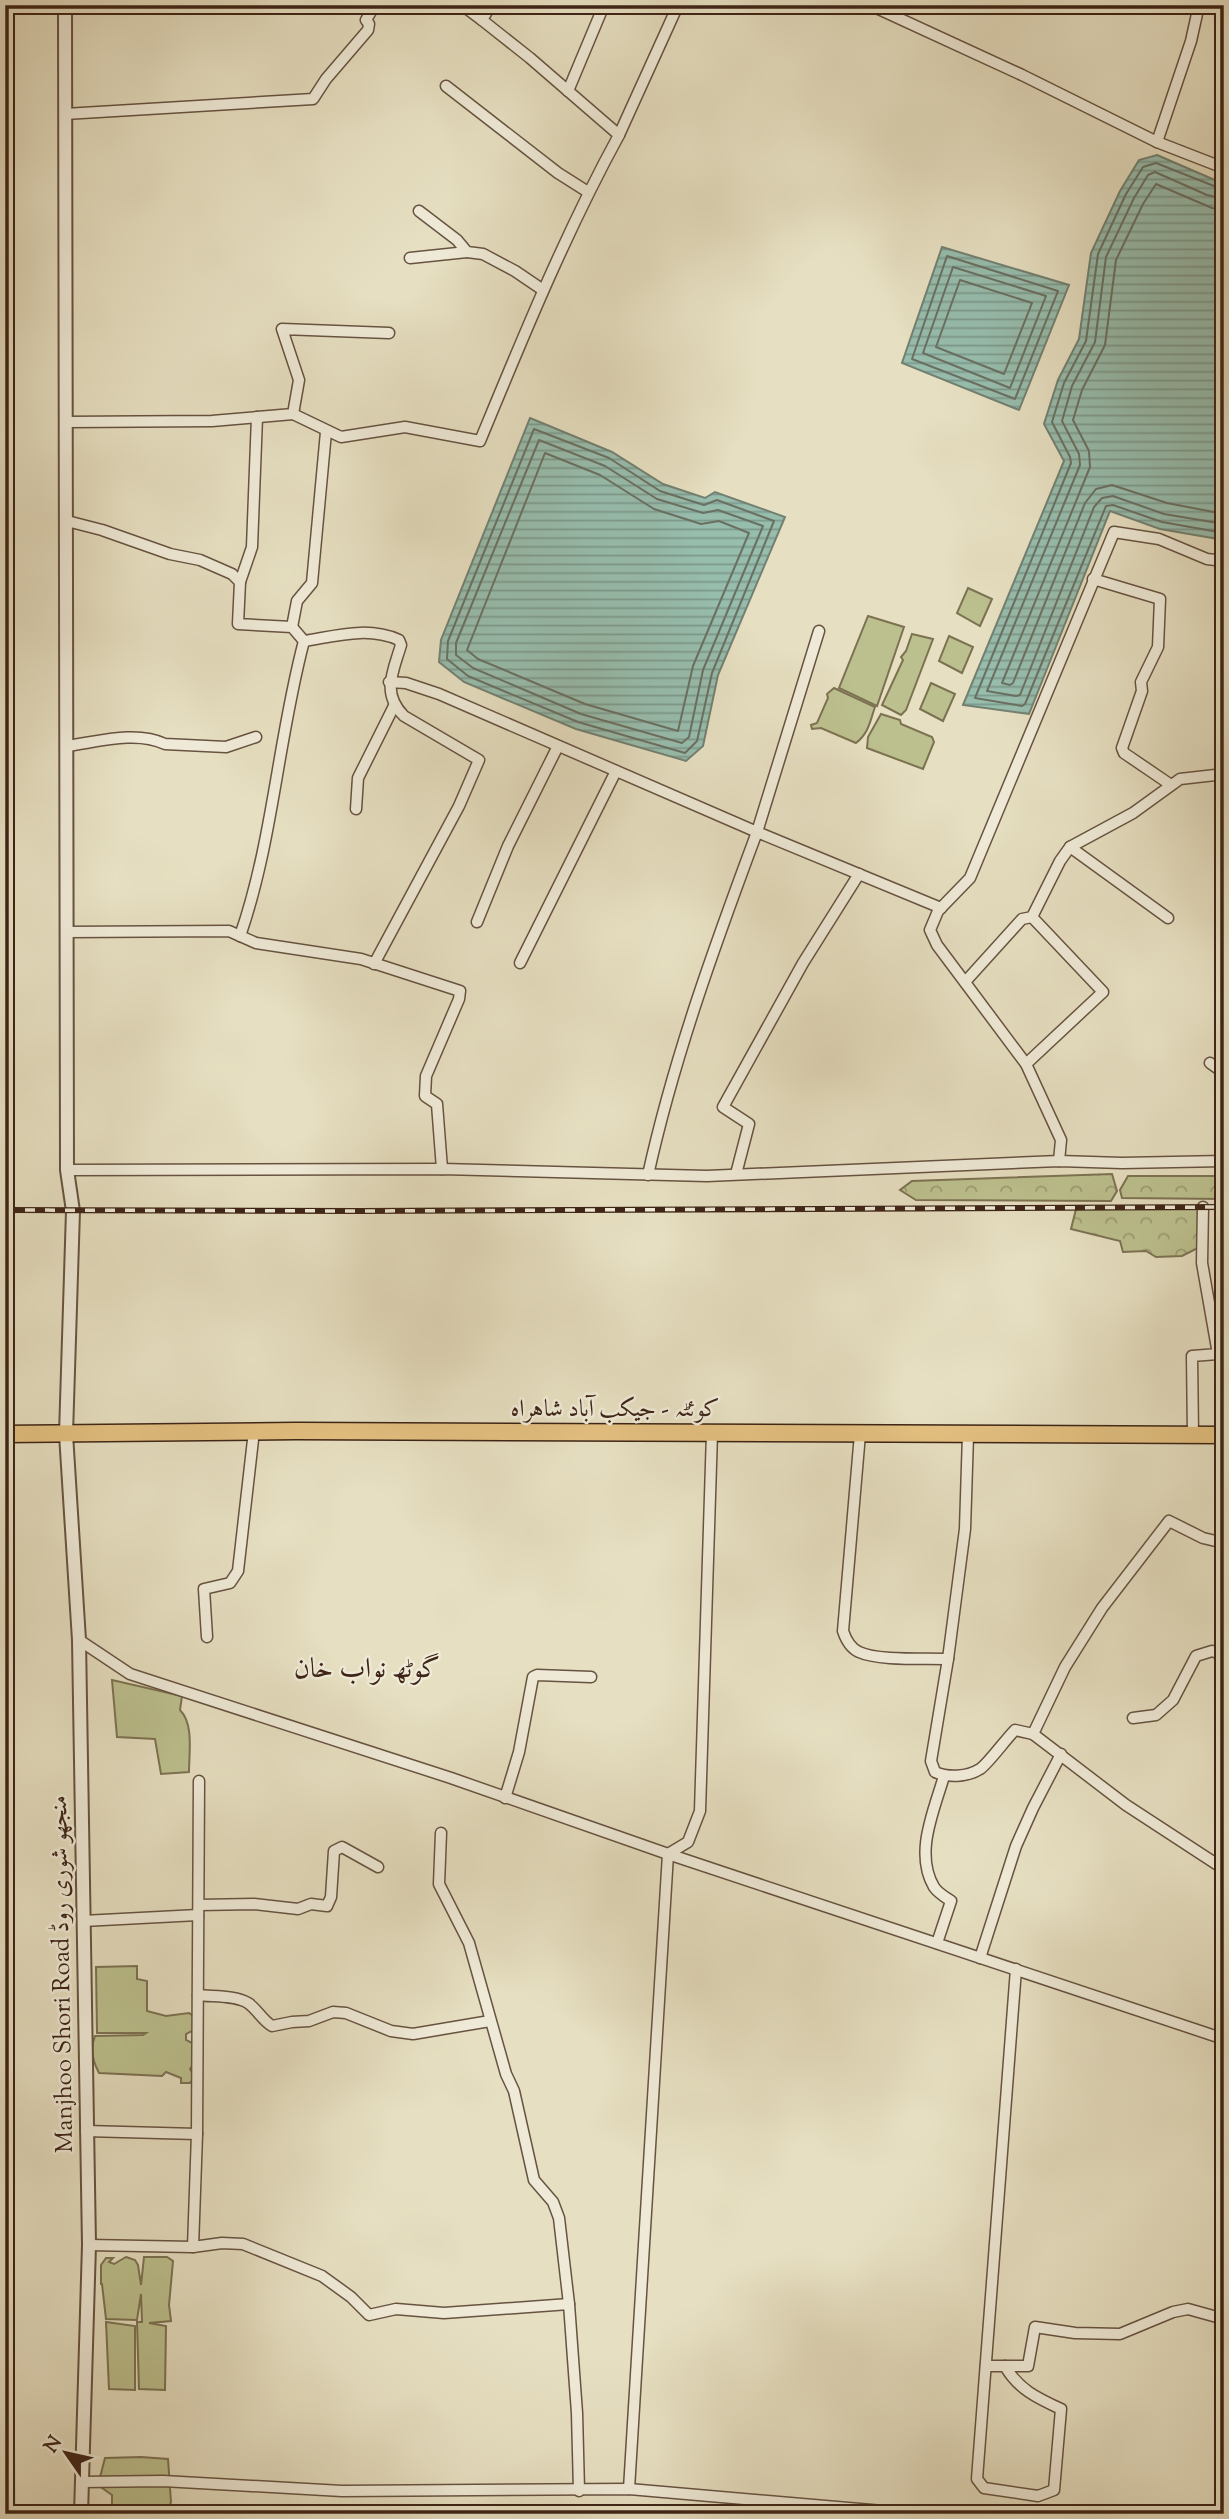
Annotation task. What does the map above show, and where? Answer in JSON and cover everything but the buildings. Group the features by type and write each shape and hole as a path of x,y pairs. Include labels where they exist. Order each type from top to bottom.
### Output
{"highway":[{"name":"کوئٹہ - جیکب آباد شاہراہ","path":"5,1434 254,1431 1224,1435"}],"street":[{"name":"Manjhoo Shori Road منجھو شوری روڈ","path":"65,5 68,1170 73,1210 66,1434 79,1640 89,2245 81,2514"},
{"path":"65,114 313,99 326,79 368,30 369,24 366,20 375,5"},
{"path":"462,5 619,135"},
{"path":"482,20 491,5"},
{"path":"568,91 604,5"},
{"path":"67,422 212,421 293,414 341,438 405,428 481,441 543,290 588,192 619,135 678,5"},
{"path":"870,5 1022,75 1157,142 1224,168"},
{"path":"1157,142 1191,41 1199,5"},
{"path":"446,86 558,173 588,192"},
{"path":"419,211 457,240 467,252"},
{"path":"410,258 467,252 483,254 543,290"},
{"path":"293,414 299,380 282,330 388,332"},
{"path":"257,417 252,547 240,582 238,624 292,627 304,641"},
{"path":"292,627 297,601 312,583 326,432"},
{"path":"67,521 102,530 170,555 200,561 232,574 240,582"},
{"path":"1059,1161 1061,1140 1026,1064 937,945 930,930 941,908 970,878 1114,533 1159,539 1207,559 1224,561"},
{"path":"1093,579 1160,599 1157,647 1141,682 1142,691 1122,748 1124,753 1171,785"},
{"path":"648,1175 675,1063 702,980 757,832 819,631"},
{"path":"304,641 367,632 377,632 399,640 401,645 389,682 394,706 404,716 479,760 458,806 374,964"},
{"path":"240,936 249,911 284,741 293,681 304,641"},
{"path":"389,682 406,683 439,694 757,832 941,908"},
{"path":"356,809 358,778 394,706"},
{"path":"67,746 123,738 165,744 226,747 256,737"},
{"path":"477,922 508,846 558,746"},
{"path":"520,962 617,771"},
{"path":"1032,918 1060,861 1070,848 1133,813 1180,779 1224,774"},
{"path":"1070,848 1168,918"},
{"path":"736,1174 749,1124 723,1107 803,964 859,874"},
{"path":"965,982 1022,919 1032,918"},
{"path":"1026,1064 1103,992 1032,918"},
{"path":"67,932 229,931 256,943 348,956 460,991 429,1067 424,1089 425,1096 437,1104 442,1169"},
{"path":"1210,1063 1224,1073"},
{"path":"68,1170 442,1169 648,1175 1059,1161 1224,1161"},
{"path":"1194,1436 1192,1356 1218,1354 1202,1263 1203,1207"},
{"path":"206,1637 204,1589 230,1583 238,1571 254,1431"},
{"path":"668,1854 688,1842 700,1811 712,1433"},
{"path":"860,1434 843,1621 846,1640 852,1648 867,1655 948,1659"},
{"path":"968,1435 965,1529 931,1761 935,1772 955,1777 981,1769 1015,1730 1033,1734 1126,1805 1224,1870"},
{"path":"1033,1734 1065,1667 1102,1608 1169,1521 1203,1538 1224,1543"},
{"path":"79,1640 130,1675 1224,2039"},
{"path":"1132,1718 1156,1715 1173,1700 1196,1656 1212,1651 1224,1655"},
{"path":"505,1798 519,1752 533,1677 591,1677"},
{"path":"980,1958 1016,1846 1032,1808 1061,1754"},
{"path":"937,1943 951,1901 935,1889 925,1862 927,1836 944,1776"},
{"path":"193,2248 197,2134 199,1781"},
{"path":"441,1833 439,1884 469,1943 506,2074 514,2091 534,2180 553,2202 559,2218 577,2413 579,2491"},
{"path":"83,1921 254,1904 299,1909 311,1904 327,1906 331,1897 334,1851 342,1847 378,1867"},
{"path":"629,2489 668,1854"},
{"path":"1005,2366 1013,2380 1024,2390 1060,2409 1054,2490 1044,2495 992,2490 978,2483 1016,1969"},
{"path":"198,1996 242,2000 249,2004 263,2021 272,2026 292,2021 309,2021 333,2012 346,2013 391,2031 413,2034 490,2021"},
{"path":"86,2130 197,2134"},
{"path":"89,2245 193,2248 222,2243 243,2244 322,2276 351,2297 369,2315 396,2309 443,2313 569,2304"},
{"path":"986,2366 1028,2366 1035,2327 1075,2333 1120,2334 1173,2312 1188,2309 1224,2319"},
{"path":"82,2482 163,2481 342,2491 629,2489 918,2514"}],"green space":[{"path":"968,588 992,599 980,626 957,613"},
{"path":"868,616 904,627 877,706 839,688"},
{"path":"912,634 933,639 906,710 901,715 882,705"},
{"path":"949,636 973,647 962,673 939,661"},
{"path":"931,683 955,694 943,721 920,709"},
{"path":"834,688 875,707 866,731 856,743 821,728 812,729 811,725 817,723 828,698 827,694"},
{"path":"881,714 900,720 901,724 932,737 934,742 923,769 867,748 868,737"},
{"path":"1112,1174 1117,1191 1111,1201 916,1200 900,1190 912,1181"},
{"path":"1128,1176 1224,1176 1224,1199 1122,1198 1120,1190"},
{"path":"1076,1209 1198,1209 1198,1248 1182,1256 1156,1257 1146,1251 1123,1252 1120,1241 1071,1229"},
{"path":"112,1680 182,1696 180,1710 189,1731 189,1772 161,1774 155,1739 117,1737"},
{"path":"137,1966 137,1979 147,1981 147,2011 166,2016 189,2013 196,2018 194,2030 186,2034 186,2040 192,2043 195,2062 190,2069 195,2077 190,2083 181,2083 181,2078 166,2072 162,2076 99,2073 97,2069 92,2050 95,2036 146,2033 97,2033 96,1967"},
{"path":"126,2257 135,2260 138,2265 141,2285 144,2257 167,2257 173,2261 169,2305 171,2321 149,2323 166,2326 165,2390 139,2389 137,2322 142,2322 141,2294 137,2320 106,2319 101,2265 106,2258 113,2258 109,2262 114,2264"},
{"path":"106,2322 135,2326 135,2390 109,2389"},
{"path":"105,2458 168,2459 171,2502 167,2514 112,2507 112,2495 98,2485"}],"water":[{"path":"1157,155 1224,184 1224,540 1160,529 1110,511 1029,714 963,705 1064,461 1044,424 1058,380 1079,339 1091,253 1120,191 1139,160"},
{"path":"942,247 1069,285 1019,410 902,363"},
{"path":"530,418 612,452 663,484 705,498 715,492 785,517 718,675 703,746 686,761 576,729 464,682 439,662 441,640"}],"waterway":[{"path":"5,2365 6,2514"}],"railway":[{"path":"5,1210 1224,1207"}],"district":[{"name":"گوٹھ نواب خان","path":"367,1670"}]}
